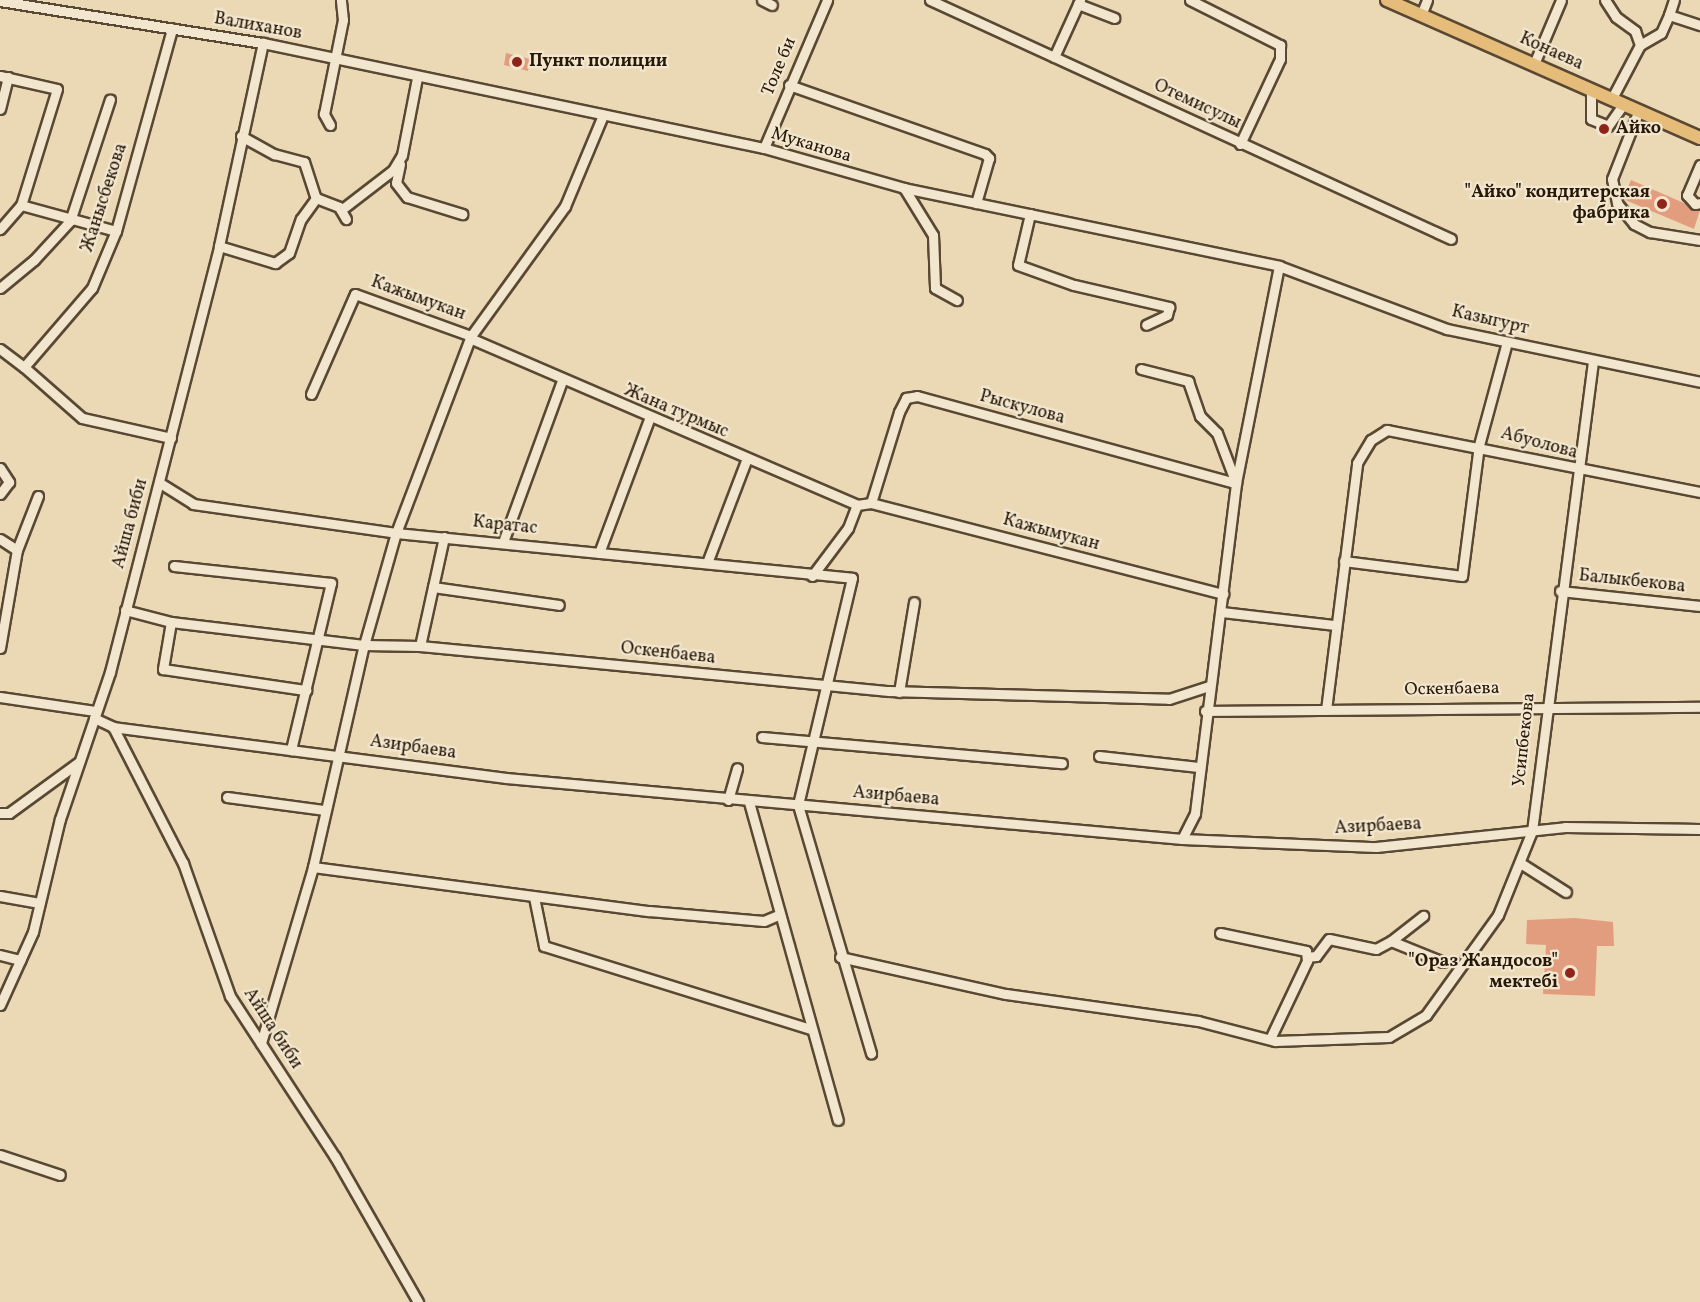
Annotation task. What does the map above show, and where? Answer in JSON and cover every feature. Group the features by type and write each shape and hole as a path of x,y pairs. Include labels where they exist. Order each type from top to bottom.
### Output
{"main road":[{"name":"Конаева","path":"1387,0 1700,138"}],"street":[{"path":"330,125 324,114 332,59 342,20 340,0"},
{"path":"762,0 772,5"},
{"name":"Толе би","path":"764,148 827,0"},
{"name":"Отемисулы","path":"930,0 1451,239"},
{"path":"1190,0 1280,45 1280,59 1240,144"},
{"path":"1421,15 1427,0"},
{"path":"1534,64 1561,0"},
{"path":"1605,0 1616,17 1635,31 1640,45"},
{"path":"1591,89 1591,119 1608,126 1640,45 1661,33 1674,0"},
{"name":"Валиханов","path":"0,1 263,43 332,59"},
{"path":"1054,57 1079,2 1114,18"},
{"path":"1669,15 1700,25"},
{"name":"Жанысбекова","path":"24,367 33,351 92,288 116,231 172,28"},
{"name":"Айша биби","path":"0,1005 20,960 39,903 160,483 219,246 241,136 263,43"},
{"name":"Муканова","path":"332,59 764,148 904,188 1279,266"},
{"path":"0,109 4,76 57,89 21,205 0,229"},
{"path":"417,78 396,183 406,197 462,214"},
{"path":"789,85 984,154 989,158 976,203"},
{"path":"0,288 70,221 110,99"},
{"path":"1639,110 1612,179 1617,202 1634,224 1650,232 1700,240"},
{"path":"261,1043 312,867 364,645 396,532 471,337 565,206 603,115"},
{"path":"241,136 274,154 304,162 316,198 344,214 393,170 402,156"},
{"path":"1700,165 1687,195 1700,203"},
{"path":"904,188 933,234 935,288 957,300"},
{"path":"219,246 275,263 289,253 301,219 316,198"},
{"path":"21,205 70,221 116,231"},
{"path":"1030,213 1018,265 1074,285 1169,307 1167,315 1146,325"},
{"path":"1182,839 1195,813 1198,767 1222,612 1236,483 1279,266"},
{"name":"Казыгурт","path":"1279,266 1407,316 1593,362 1700,382"},
{"name":"Кажымукан","path":"311,394 355,294 471,337"},
{"name":"Жана турмыс","path":"471,337 562,381 746,461 857,505 871,503"},
{"path":"1326,710 1344,561 1462,576 1479,445 1507,342"},
{"path":"0,349 82,418 171,438"},
{"name":"Усипбекова","path":"840,957 1006,994 1198,1021 1270,1040 1352,1041 1389,1037 1426,1015 1498,915 1522,864 1532,831 1545,705 1593,362"},
{"path":"1141,369 1188,381 1200,416 1217,434 1236,483"},
{"path":"503,542 562,381"},
{"name":"Рыскулова","path":"871,503 899,412 906,398 917,396 1236,483"},
{"path":"599,553 649,418"},
{"name":"Абуолова","path":"1344,561 1357,463 1371,440 1387,430 1479,445 1579,472 1700,492"},
{"path":"707,563 746,461"},
{"path":"0,468 9,482 0,494"},
{"name":"Каратас","path":"160,483 193,504 396,532 707,563 812,576 852,578 832,678 823,687"},
{"path":"0,648 17,550 38,496"},
{"name":"Кажымукан","path":"871,503 1223,594"},
{"path":"812,576 848,528 857,505"},
{"path":"420,646 444,537"},
{"path":"0,539 17,550"},
{"path":"174,566 331,583 320,639 291,750"},
{"path":"433,587 559,605"},
{"name":"Балыкбекова","path":"1560,591 1700,606"},
{"path":"899,692 914,602"},
{"name":"Оскенбаева","path":"125,610 171,622 364,645 420,646 823,687 899,692 1169,699 1209,686"},
{"path":"1222,612 1335,625"},
{"path":"171,622 163,669 306,690"},
{"path":"823,687 798,805 840,957 871,1053"},
{"name":"Азирбаева","path":"0,697 94,715 113,727 337,756 728,800 1182,839 1376,847 1613,825 1700,829"},
{"name":"Оскенбаева","path":"1205,711 1545,705 1700,707"},
{"name":"Айша биби","path":"113,727 183,863 230,996 335,1157 418,1302"},
{"path":"762,737 810,744 1062,763"},
{"path":"1099,756 1198,767"},
{"path":"0,813 9,813 80,762"},
{"path":"728,800 737,768"},
{"path":"227,796 325,810"},
{"path":"749,802 778,915 838,1120"},
{"path":"1522,864 1566,892"},
{"path":"312,867 534,897 764,921 778,915"},
{"path":"0,896 39,903"},
{"path":"534,897 544,946 810,1029"},
{"path":"1307,957 1316,956 1329,939 1376,949 1391,941 1423,916"},
{"path":"1220,933 1306,951 1307,957 1270,1040"},
{"path":"1391,941 1443,962"},
{"path":"0,955 20,960"},
{"path":"0,1155 60,1174"}],"building":[{"name":"Пункт полиции","path":"506,53 530,59 528,71 504,65"},
{"name":"\"Айко\" кондитерская фабрика","path":"1631,180 1700,210 1694,229 1623,199"},
{"name":"\"Ораз Жандосов\" мектебі","path":"1575,918 1613,922 1614,946 1597,946 1595,996 1543,994 1546,945 1526,944 1527,920"}],"place":[{"name":"Пункт полиции","path":"517,62"},
{"name":"Айко","path":"1604,129"},
{"name":"\"Айко\" кондитерская фабрика","path":"1662,204"},
{"name":"\"Ораз Жандосов\" мектебі","path":"1570,973"}]}
